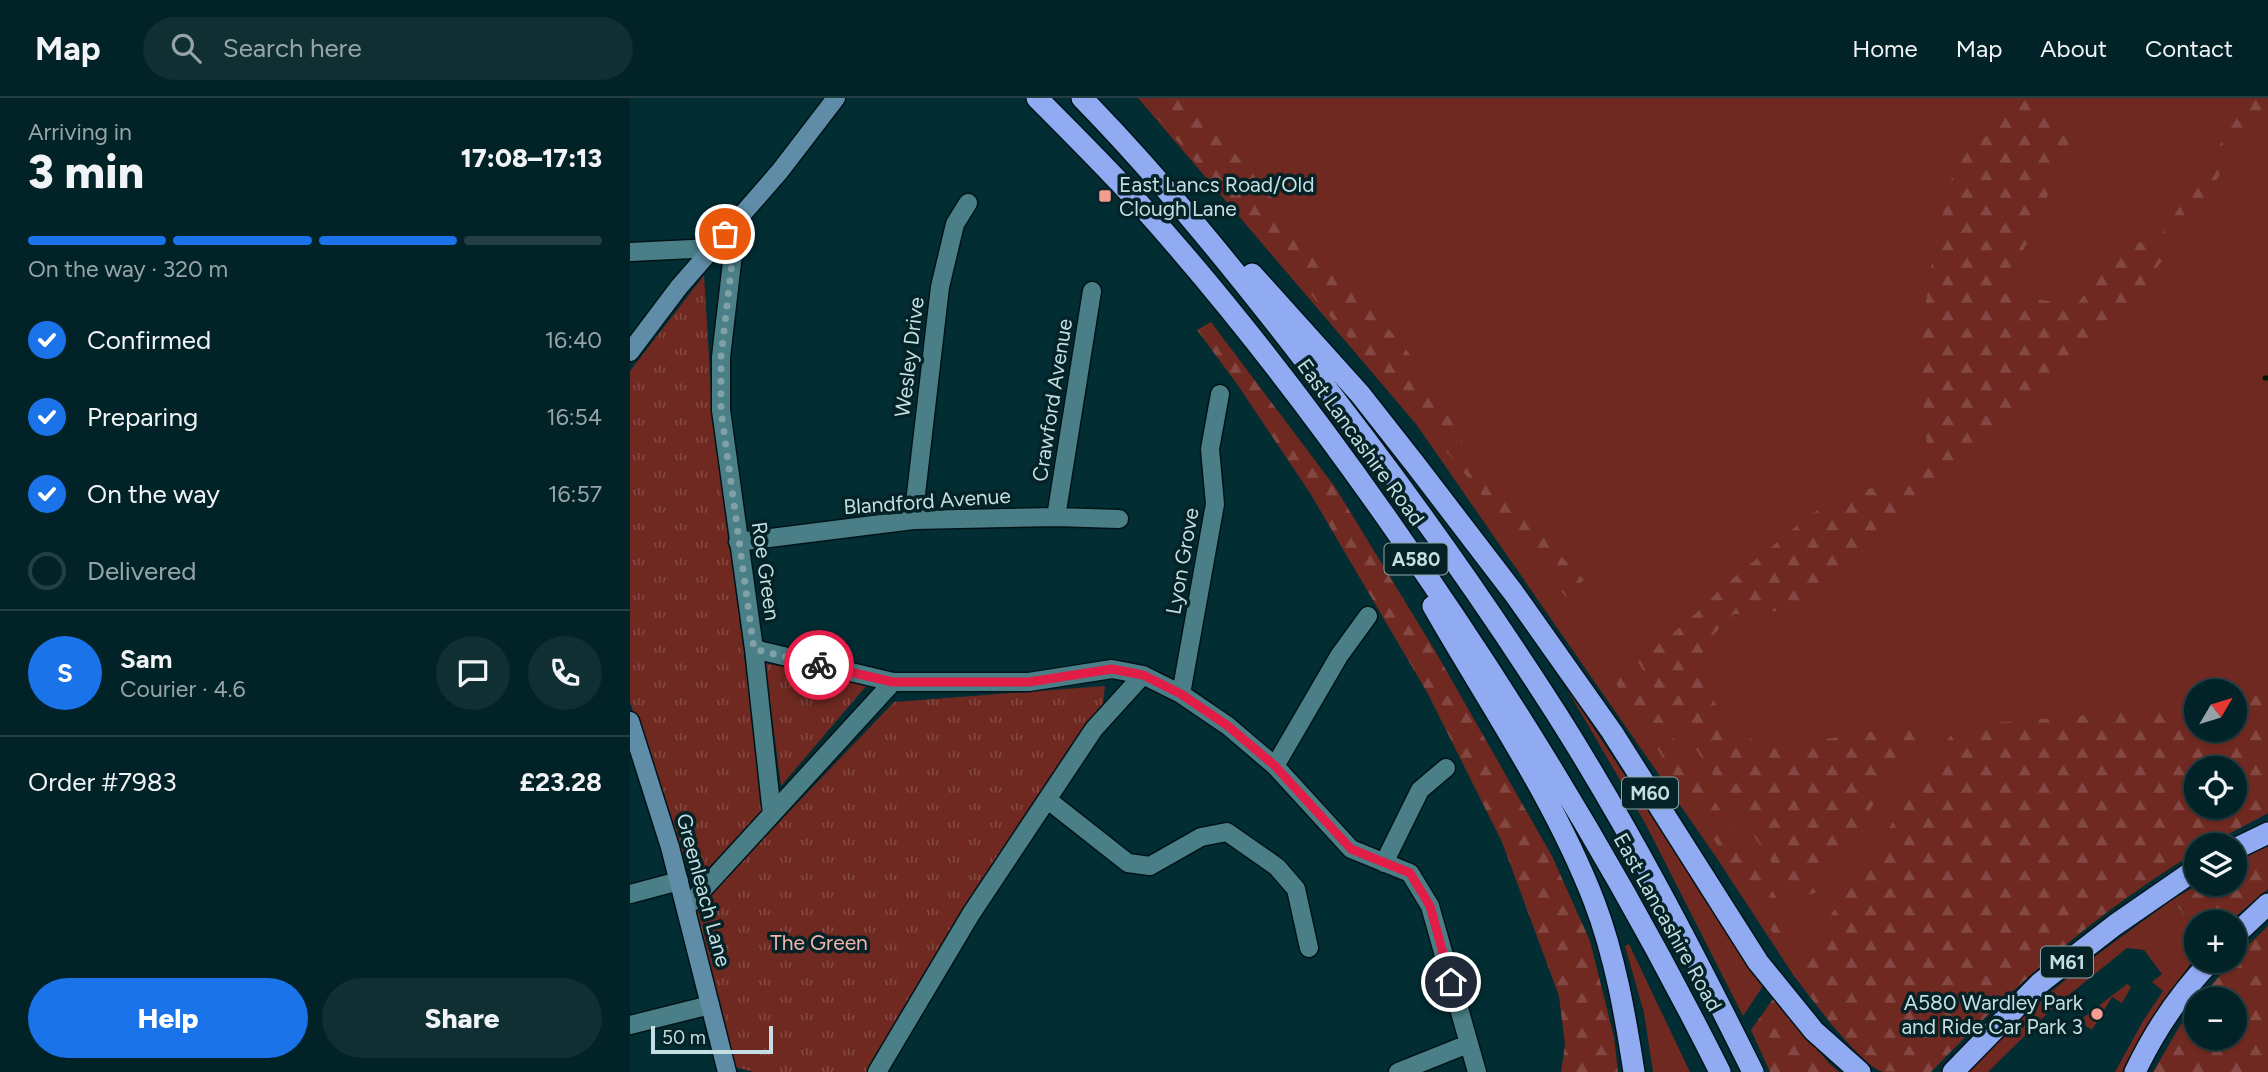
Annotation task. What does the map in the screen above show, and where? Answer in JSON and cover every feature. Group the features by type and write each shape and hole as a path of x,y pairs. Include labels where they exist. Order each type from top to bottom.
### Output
{"highway":[{"name":"East Lancashire Road","path":"1037,98 1137,201 1240,322 1363,484 1428,576 1533,735 1682,995 1720,1072"},
{"name":"East Lancashire Road","path":"1082,98 1194,223 1261,303 1365,439 1515,650 1612,807 1707,981 1753,1072"},
{"name":"M60","path":"1194,223 1237,259 1311,337 1360,394 1513,592 1612,732 1758,962 1814,1031 1860,1072"},
{"path":"1363,484 1554,813 1594,902 1612,955 1622,995 1634,1072"},
{"path":"2247,843 2268,833"},
{"name":"M61","path":"1953,1072 2040,983 2115,925 2184,877"},
{"path":"2247,924 2268,904"},
{"path":"2135,1072 2146,1049 2199,973"}],"street":[{"path":"630,352 679,288 780,171 836,98"},
{"name":"Wesley Drive","path":"913,520 940,287 956,224 968,204"},
{"path":"630,253 719,241"},
{"name":"Roe Green","path":"719,241 734,245 721,357 721,410 754,649 893,682 1029,682 1112,669 1143,675 1181,694 1228,726 1275,766 1351,849 1410,873 1430,906 1477,1072"},
{"name":"Crawford Avenue","path":"1056,517 1092,290"},
{"name":"Lyon Grove","path":"1181,694 1215,504 1210,449 1220,394"},
{"name":"Blandford Avenue","path":"738,542 913,520 1056,517 1119,519"},
{"path":"1275,766 1339,656 1368,616"},
{"path":"754,649 772,814"},
{"path":"877,1072 971,914 1094,729 1143,675"},
{"path":"687,906 893,682"},
{"name":"Greenleach Lane","path":"630,721 660,811 687,906 727,1072"},
{"path":"1384,863 1420,790 1446,768"},
{"path":"1048,800 1128,863 1150,866 1201,838 1227,832 1276,867 1296,889 1309,948"},
{"path":"630,894 679,881"},
{"path":"630,1025 710,1005"},
{"path":"1398,1072 1468,1044"}],"green space":[{"path":"1138,98 2268,98 2268,813 2230,833 2184,833 2184,859 2124,900 2056,953 1992,1010 1931,1072 1882,1072 1872,1066 1832,1025 1792,973 1716,857 1416,424"},
{"path":"1140,98 1186,98 1406,349 1445,407 1472,463 1584,580 1566,597 1422,422"},
{"path":"2001,98 2027,98 2070,142 2028,242 1997,292 2076,306 2119,246 2137,242 2155,245 2250,98 2268,98 2268,103 2128,311 1889,538 1839,577 1787,609 1759,614 1734,614 1711,637 1695,668 1723,717 1764,749 1926,723 1817,892 1796,899 1637,661 1688,621 1725,585 1810,515 1837,498 1900,480 1928,459 1919,351 1933,254 1959,149 1988,135"},
{"path":"704,275 712,406 764,809 693,884 630,702 630,371"},
{"path":"1211,322 1335,487 1434,649 1552,856 1590,941 1614,1037 1618,1072 1561,1072 1565,1045 1559,996 1502,842 1428,694 1310,493 1237,384 1197,330"},
{"path":"765,663 867,685 781,786"},
{"path":"1629,669 1790,918 1808,916 1781,946 1614,680"},
{"path":"1557,672 1763,986 1743,1016 1645,823"},
{"path":"2268,682 2268,813 2230,833 2184,833 2184,860 2123,900 2056,953 1993,1010 1931,1072 1881,1071 1860,1056 1792,973 1957,726 2184,707 2184,742 2247,742 2247,695"},
{"name":"The Green","path":"1105,686 1103,704 867,1072 754,1072 735,1067 695,910 894,702"},
{"path":"2268,846 2268,889 2243,910 2184,910 2184,914 2172,900 2184,893 2184,896 2247,896 2247,856"},
{"path":"2172,900 2184,914 2184,973 2149,1022 2122,1072 2115,1072 2163,991 2152,982 2162,974 2144,950 2127,948 2054,1007 1988,1072 1969,1072 2015,1024 2092,959"},
{"path":"2268,926 2268,1072 2153,1072 2184,1020 2184,1050 2247,1050 2247,987 2210,987 2222,973 2247,973 2247,946"},
{"path":"1629,944 1690,1072 1653,1072 1644,1013 1625,946"},
{"path":"2127,984 2131,987 2122,1003 2112,997 2092,1030 2079,1021"},
{"path":"1773,999 1839,1072 1770,1072 1751,1030"}],"way so far":[{"path":"725,234 734,245 721,357 721,410 754,649 819,665"}],"place":[{"name":"East Lancs Road/Old Clough Lane","path":"1105,196"},
{"name":"A580 Wardley Park and Ride Car Park 3","path":"2097,1014"}],"route":[{"path":"819,665 893,682 1029,682 1112,669 1143,675 1181,694 1228,726 1275,766 1351,849 1410,873 1430,906 1451,982"}]}
